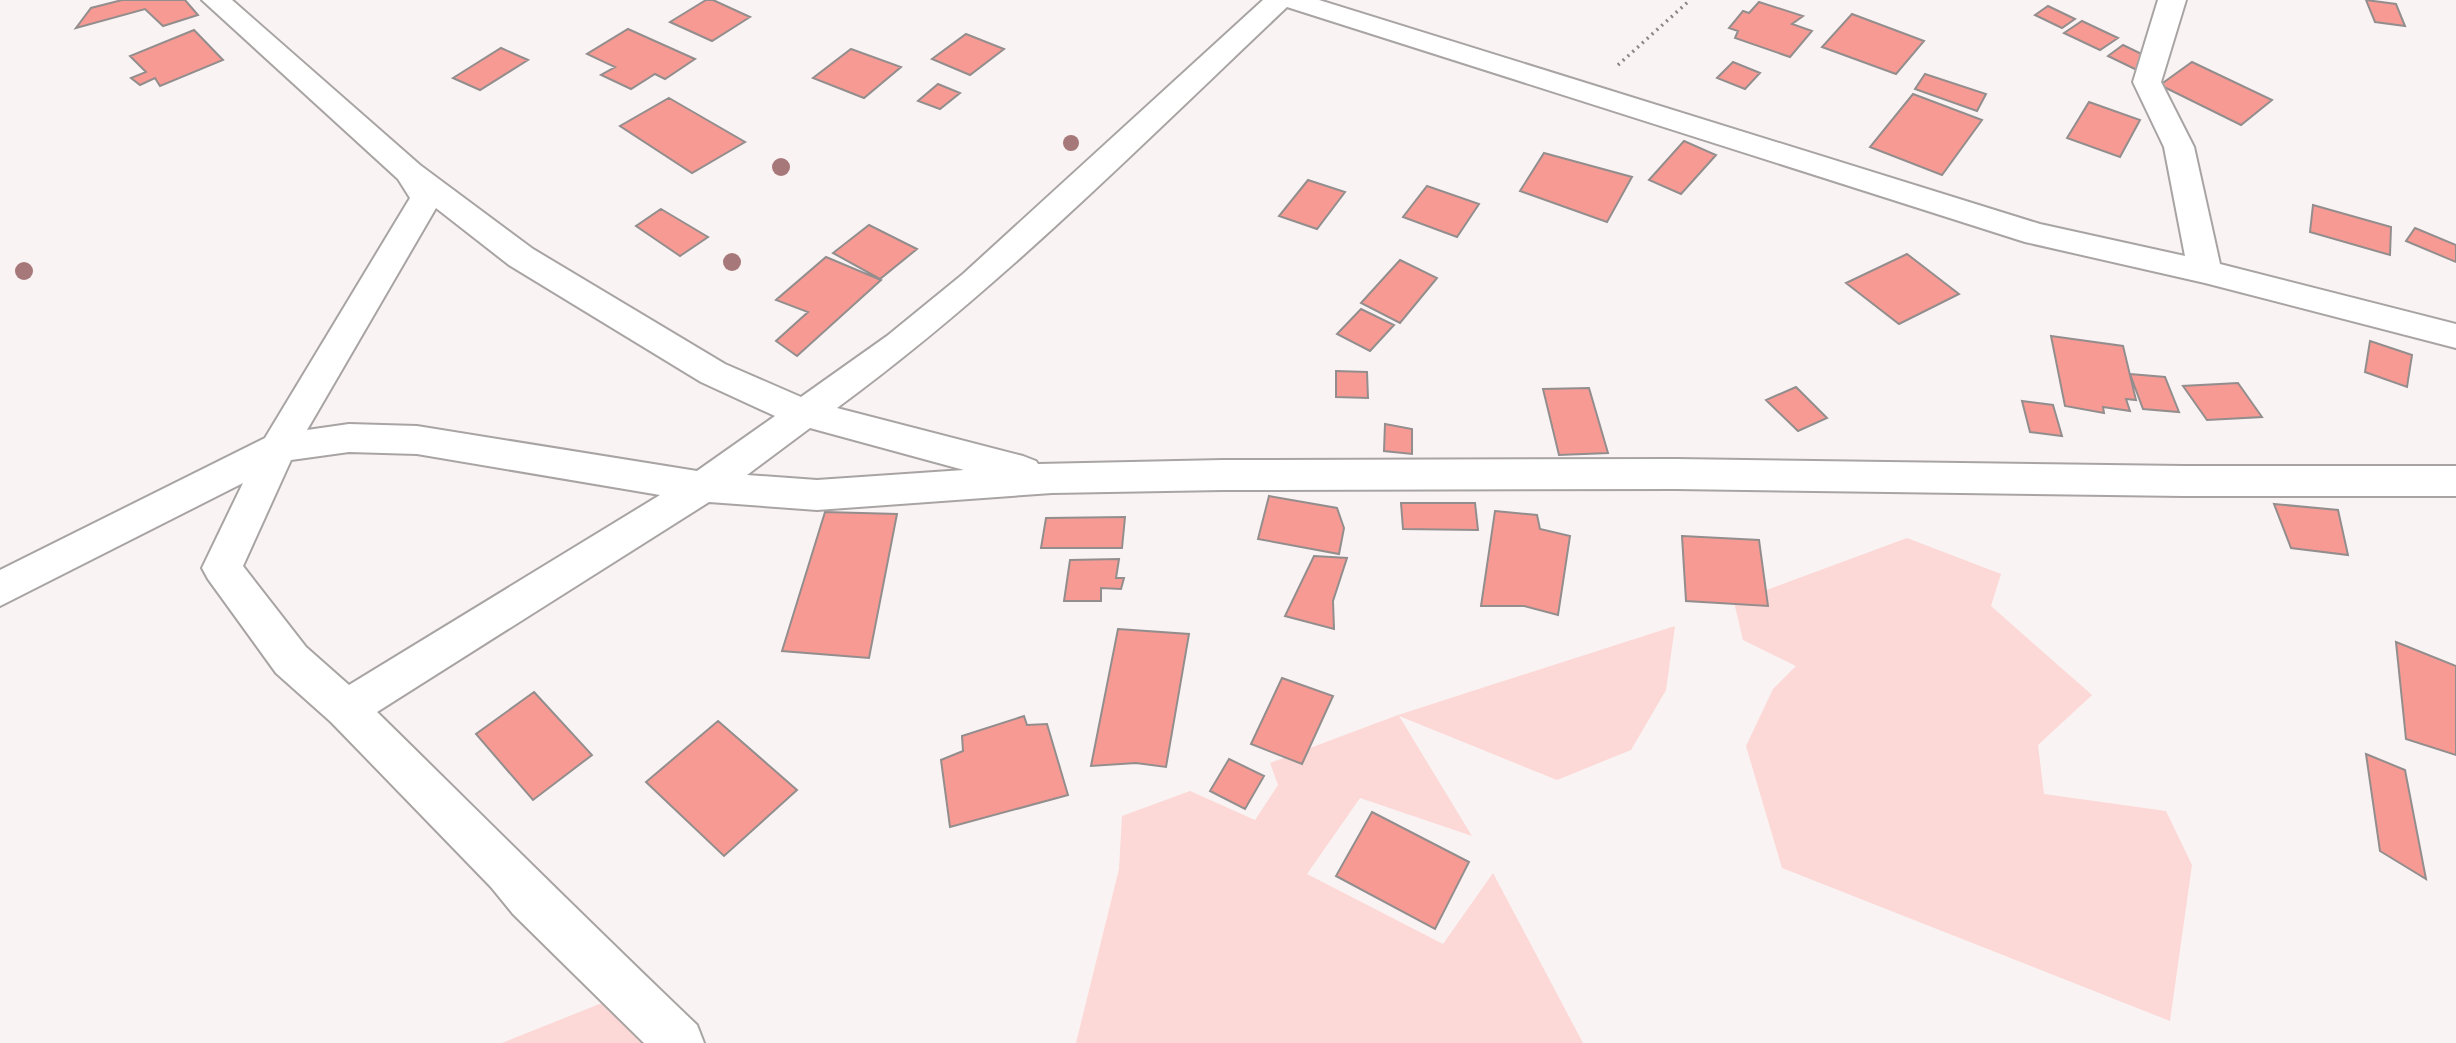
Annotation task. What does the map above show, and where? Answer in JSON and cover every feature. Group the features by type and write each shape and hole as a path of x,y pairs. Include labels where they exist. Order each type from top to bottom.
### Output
{"street":[{"path":"216,0 409,172 521,257 713,373 803,413 1052,478"},
{"path":"346,709 703,487 899,345 975,282 1279,0"},
{"path":"1291,0 2036,234 2205,272 2456,336"},
{"path":"2172,0 2147,82 2179,148 2205,272"},
{"path":"409,172 426,198 278,447 222,568 291,660 346,709 507,871 530,898 679,1043"},
{"path":"0,589 278,447 349,438 417,440 703,487 817,495 1052,478 1676,474 2183,481 2456,481"}],"path":[{"path":"1586,93 1690,0"}],"shaded area":[{"path":"1907,538 2001,574 1991,606 2092,695 2038,745 2044,794 2166,811 2192,865 2170,1021 1782,868 1746,746 1773,689 1796,666 1743,640 1734,602"},
{"path":"1675,626 1666,690 1631,750 1557,780 1399,716 1472,836 1360,798 1307,874 1443,944 1493,873 1583,1043 1076,1043 1119,869 1122,816 1190,791 1255,820 1278,785 1270,763 1398,715"},
{"path":"617,997 647,1043 502,1043"}],"building":[{"path":"122,0 185,0 198,15 163,26 145,9 76,28 91,8"},
{"path":"706,0 713,0 750,17 712,41 670,22"},
{"path":"2366,0 2396,4 2405,26 2375,22"},
{"path":"1759,2 1803,16 1792,24 1812,31 1790,57 1735,38 1738,31 1729,28 1743,11 1749,13"},
{"path":"2048,6 2075,19 2062,28 2035,15"},
{"path":"1852,14 1924,41 1896,74 1822,47"},
{"path":"2082,21 2118,38 2100,50 2064,33"},
{"path":"628,29 695,59 665,79 655,74 631,89 601,75 615,67 587,54"},
{"path":"194,30 223,60 160,86 155,78 140,85 131,78 146,72 130,56"},
{"path":"966,34 1004,49 970,75 932,59"},
{"path":"2123,45 2152,59 2137,70 2108,56"},
{"path":"501,48 528,60 480,90 453,78"},
{"path":"851,49 901,67 864,98 813,78"},
{"path":"1733,62 1760,73 1745,89 1717,78"},
{"path":"2192,62 2272,100 2241,125 2160,85"},
{"path":"1925,74 1986,94 1977,111 1915,89"},
{"path":"938,84 960,93 940,109 918,101"},
{"path":"1913,94 1982,120 1942,175 1870,147"},
{"path":"669,98 745,142 692,173 620,126"},
{"path":"2089,102 2140,120 2120,157 2067,138"},
{"path":"1684,141 1716,155 1681,194 1649,180"},
{"path":"1544,153 1632,177 1607,222 1520,191"},
{"path":"1308,180 1345,192 1317,229 1279,216"},
{"path":"1427,186 1479,204 1457,237 1403,217"},
{"path":"2313,205 2391,227 2390,255 2310,232"},
{"path":"661,209 708,237 680,256 636,226"},
{"path":"869,225 917,249 880,279 833,253"},
{"path":"2415,228 2456,245 2456,262 2406,241"},
{"path":"1907,254 1959,294 1899,324 1846,283"},
{"path":"826,257 881,280 797,356 776,341 808,312 776,300"},
{"path":"1400,260 1437,278 1400,323 1361,303"},
{"path":"1361,309 1394,325 1370,351 1337,334"},
{"path":"2051,336 2123,346 2136,400 2126,399 2130,411 2103,407 2104,413 2065,406"},
{"path":"2370,341 2412,355 2407,387 2365,372"},
{"path":"1336,371 1367,372 1368,398 1336,397"},
{"path":"2130,374 2165,377 2179,412 2143,409"},
{"path":"2238,383 2262,417 2207,420 2183,386"},
{"path":"1796,387 1827,418 1798,431 1766,400"},
{"path":"1589,388 1608,453 1559,455 1543,389"},
{"path":"2022,401 2053,405 2062,436 2030,432"},
{"path":"1385,424 1412,429 1412,454 1384,451"},
{"path":"1269,496 1337,508 1344,528 1339,554 1258,539"},
{"path":"1401,503 1475,503 1478,530 1403,529"},
{"path":"2274,504 2338,510 2348,555 2291,548"},
{"path":"1495,511 1537,515 1540,529 1570,536 1558,615 1524,606 1481,606"},
{"path":"825,512 897,514 869,658 782,651"},
{"path":"1125,517 1122,548 1041,548 1046,518"},
{"path":"1682,536 1759,540 1768,606 1686,601"},
{"path":"1314,556 1347,558 1333,601 1334,629 1285,616"},
{"path":"1119,559 1116,578 1124,578 1121,589 1101,588 1101,601 1064,601 1070,560"},
{"path":"1118,629 1189,634 1166,767 1136,763 1091,766"},
{"path":"2396,642 2456,666 2456,755 2406,739"},
{"path":"1282,678 1333,696 1302,764 1251,744"},
{"path":"534,692 592,755 533,800 476,734"},
{"path":"1024,716 1027,725 1047,724 1068,795 950,827 941,760 963,751 962,736"},
{"path":"718,721 797,790 724,856 646,782"},
{"path":"2366,754 2405,770 2426,879 2380,851"},
{"path":"1229,759 1264,776 1245,809 1210,791"},
{"path":"1372,812 1469,862 1435,929 1336,876"}]}
